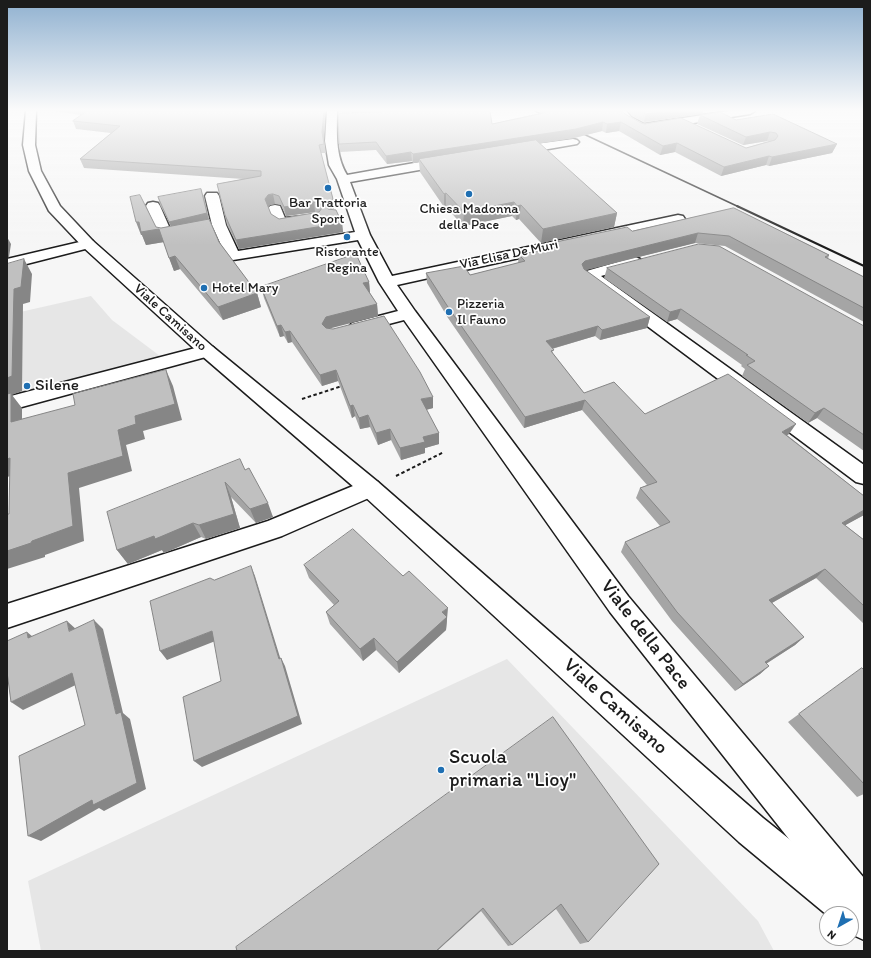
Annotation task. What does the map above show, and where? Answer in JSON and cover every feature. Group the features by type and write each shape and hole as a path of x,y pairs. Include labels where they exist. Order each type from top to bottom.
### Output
{"street":[{"name":"Viale Camisano","path":"31,156 35,171 54,208 88,244 207,351 370,488 751,830 864,922"},
{"name":"Viale della Pace","path":"333,156 335,165 343,179 348,212 363,235 388,282 408,314 619,604 864,906"},
{"path":"343,179 459,160"},
{"path":"212,196 219,225 233,256 363,235"},
{"path":"152,206 166,236 219,225"},
{"path":"275,209 281,223 315,218"},
{"name":"Via Elisa De Muri","path":"388,282 678,219"},
{"path":"7,264 88,244"},
{"path":"646,260 589,275 864,476"},
{"path":"341,332 408,314"},
{"path":"7,404 207,351"},
{"path":"7,616 274,529 370,488"}],"path":[{"path":"274,408 349,384"},
{"path":"370,488 444,452"}],"shaded area":[{"path":"91,296 112,320 168,362 7,404 7,315"},
{"name":"Scuola primaria \"Lioy\"","path":"507,659 758,921 774,951 41,951 28,881"}],"building":[{"path":"84,156 322,156 333,199 327,201 325,205 328,209 336,210 342,223 236,240 225,215 217,184 261,176 261,171 80,159","holes":["273,194 279,196 284,207 314,202 320,204 322,208 319,212 279,219 271,214 265,199 268,195"]},
{"path":"439,156 553,156 617,213 543,229 521,205 517,206 514,202 464,212 446,193 444,194 419,159"},
{"path":"702,156 778,156 769,156 724,167"},
{"path":"201,189 207,213 169,222 158,197"},
{"path":"140,195 156,227 161,228 209,219 219,242 257,293 218,307 175,256 169,258 159,229 141,232 139,222 136,222 130,197"},
{"path":"734,208 829,255 825,257 864,277 864,308 729,236 698,233 585,261 582,264 584,269 650,317 602,330 598,326 546,341 554,350 551,351 584,393 614,382 645,414 728,374 796,424 782,432 864,496 864,510 842,523 864,540 864,606 825,569 769,600 804,637 765,662 769,666 743,684 677,612 625,542 670,522 640,488 657,482 585,400 525,417 426,273 464,266 470,275 525,261 519,255 556,247 551,243 627,227 632,231"},
{"path":"699,244 719,246 864,326 864,435 824,408 815,413 747,365 755,361 746,355 748,355 681,309 670,312 607,268"},
{"path":"356,254 369,282 363,283 377,304 326,317 322,324 326,328 333,329 384,316 420,372 433,397 421,399 439,433 423,437 425,442 400,448 390,429 376,433 368,415 359,418 353,405 350,406 336,370 320,375 290,331 285,332 281,325 277,326 261,287"},
{"path":"24,259 21,287 14,289 12,376 7,378 7,264"},
{"path":"166,370 175,404 135,416 136,424 118,430 123,456 68,473 73,526 7,551 10,458 7,459 7,394 11,393 11,422 75,405 73,394"},
{"path":"240,459 245,470 249,468 268,503 250,509 225,482 234,514 199,525 193,523 155,539 154,536 117,550 107,512"},
{"path":"353,529 403,576 409,571 448,608 442,612 447,617 397,662 374,638 360,649 326,612 339,601 304,565"},
{"path":"251,566 298,716 194,761 183,697 221,681 212,631 160,651 150,601 210,578 214,580"},
{"path":"94,620 116,714 121,712 137,783 93,805 92,800 28,836 19,756 85,725 72,673 11,702 7,672 7,641 27,632 28,638 67,621 69,631"},
{"path":"862,668 864,670 864,784 799,714"},
{"path":"553,717 659,864 588,942 561,904 512,945 483,908 436,951 237,951 236,947"}],"railway":[{"path":"630,156 739,207"},
{"path":"737,206 864,266"}],"place":[{"name":"Bar Trattoria Sport","path":"328,188"},
{"name":"Chiesa Madonna della Pace","path":"469,194"},
{"name":"Ristorante Regina","path":"347,237"},
{"name":"Hotel Mary","path":"204,288"},
{"name":"Pizzeria Il Fauno","path":"449,312"},
{"name":"Silene","path":"27,386"},
{"name":"Scuola primaria \"Lioy\"","path":"441,770"}]}
